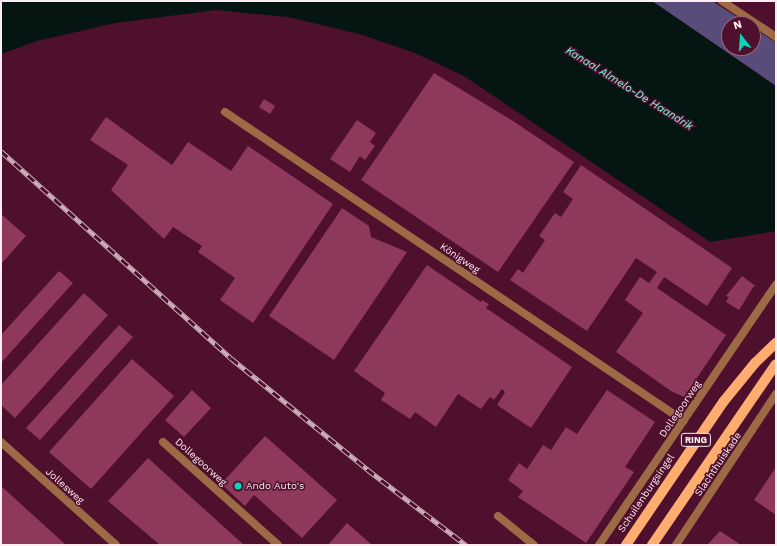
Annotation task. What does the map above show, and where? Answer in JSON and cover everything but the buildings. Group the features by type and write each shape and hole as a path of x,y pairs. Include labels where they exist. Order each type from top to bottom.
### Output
{"main road":[{"name":"Schuilenburgsingel","path":"626,545 724,401 755,363 776,343"},
{"name":"RING","path":"652,545 776,364"}],"street":[{"path":"722,1 776,37"},
{"name":"Königweg","path":"225,112 684,421"},
{"name":"Dollegoorweg","path":"599,545 776,285"},
{"name":"Slachthuiskade","path":"676,545 776,394"},
{"name":"Jollesweg","path":"1,442 116,545"},
{"name":"Dollegoorweg","path":"163,442 278,545"},
{"path":"498,516 534,545"}],"shaded area":[{"path":"652,1 712,1 735,16 721,16 721,48"},
{"path":"761,33 775,42 776,86 732,56 761,56"}],"water":[{"name":"Kanaal Almelo-De Haandrik","path":"1,1 652,1 721,48 721,56 732,56 776,86 776,231 710,242 464,76 415,53 363,35 288,17 216,10 115,23 37,41 1,54"}],"railway":[{"path":"1,151 231,358 367,469 466,545"}],"place":[{"name":"Ando Auto's","path":"238,486"}]}
